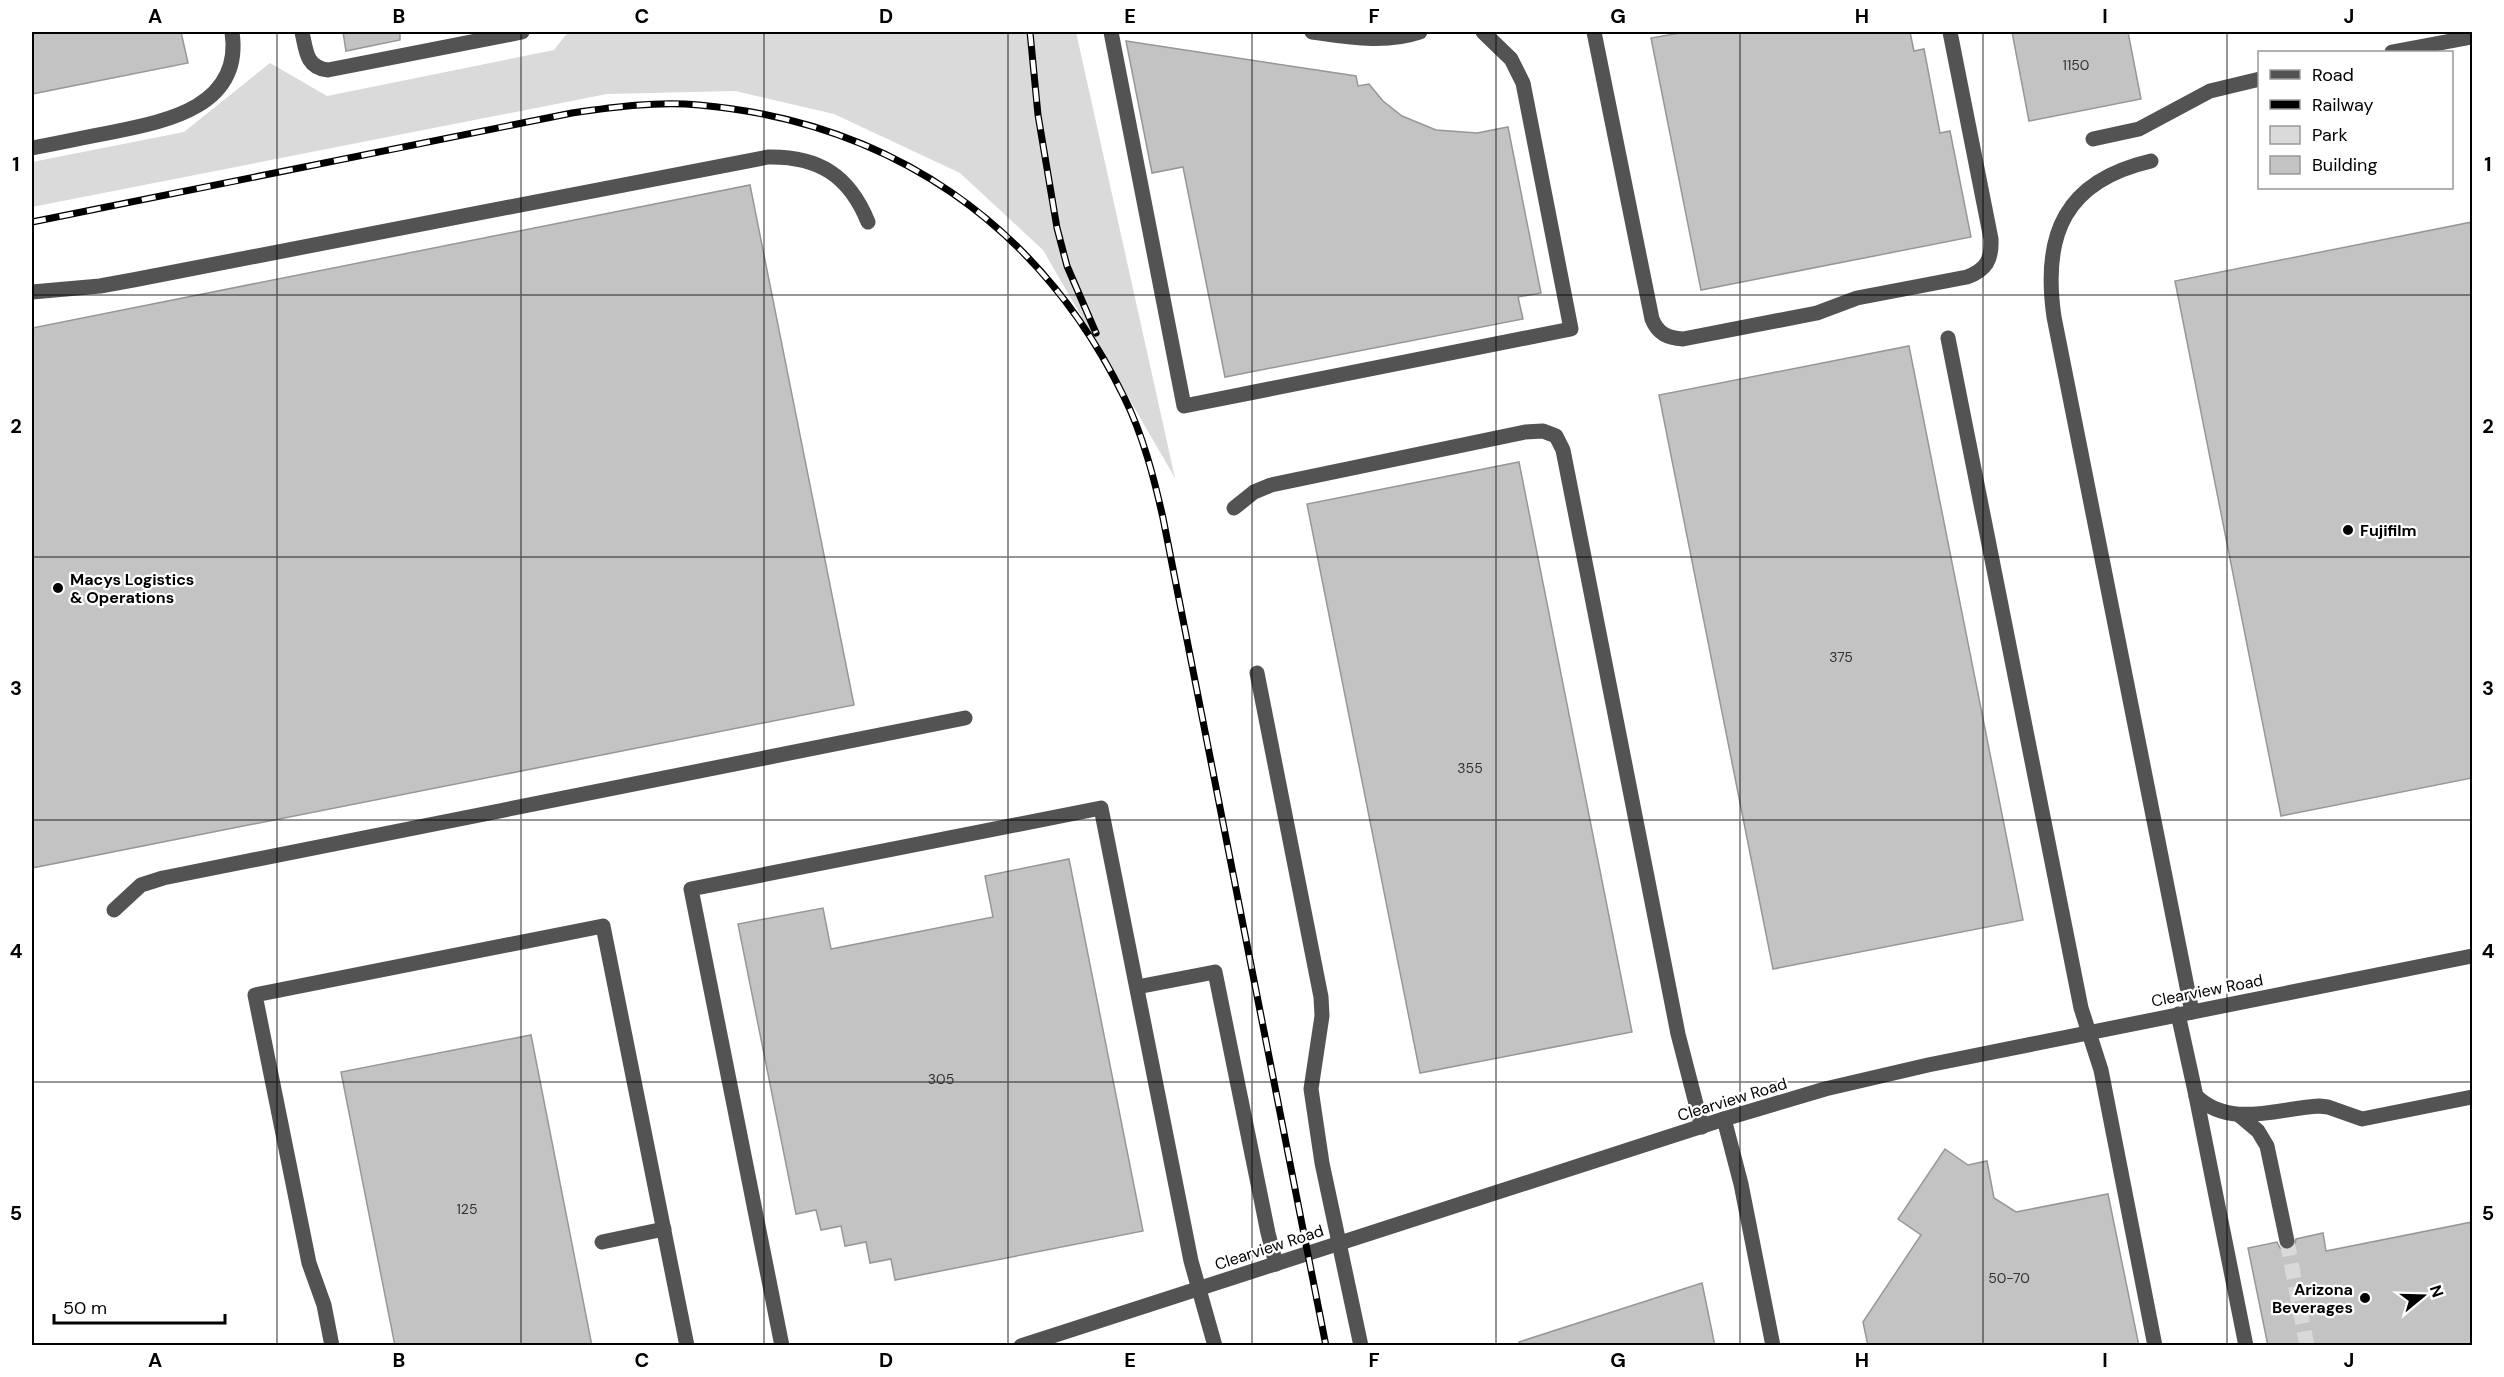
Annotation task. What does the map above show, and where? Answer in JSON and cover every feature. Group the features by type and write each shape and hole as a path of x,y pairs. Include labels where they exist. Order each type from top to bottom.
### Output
{"street":[{"path":"32,148 156,123 198,107 214,93 225,76 232,58 232,32"},
{"path":"302,32 306,54 316,68 335,69 522,32"},
{"path":"1111,32 1184,406 1571,329 1522,83 1510,59 1483,32"},
{"path":"1312,32 1379,38 1420,32"},
{"path":"1594,32 1650,311 1659,331 1670,338 1683,339 1817,313 1857,298 1967,277 1982,270 1988,264 1991,239 1950,32"},
{"path":"2397,51 2472,37"},
{"path":"2093,139 2139,129 2205,93 2258,79"},
{"path":"32,292 100,286 133,280 768,157 805,161 840,178 857,198 868,222"},
{"path":"2151,161 2108,176 2074,203 2062,221 2054,243 2050,279 2054,317 2185,1013 2196,1096 2246,1346"},
{"path":"1948,338 2080,1008 2101,1070 2156,1346"},
{"path":"1234,508 1254,492 1271,485 1525,432 1543,431 1556,436 1563,450 1678,1034 1702,1127"},
{"path":"1257,673 1321,997 1322,1016 1311,1089 1322,1163 1361,1346"},
{"path":"114,910 141,885 163,878 965,718"},
{"path":"782,1346 691,889 1101,808 1197,1289 1215,1346"},
{"path":"332,1346 324,1305 309,1263 255,995 603,926 687,1346"},
{"name":"Clearview Road","path":"1021,1346 1724,1119 1893,1072 2472,956"},
{"path":"1137,987 1215,972 1276,1264"},
{"path":"2196,1096 2222,1111 2239,1115 2266,1114 2319,1106 2362,1119 2472,1097"},
{"path":"2239,1115 2258,1131 2267,1146 2287,1241"},
{"path":"1724,1119 1741,1184 1773,1346"},
{"path":"602,1242 664,1229"}],"green space":[{"path":"568,32 1076,32 1175,478 1043,250 960,173 834,114 735,91 607,94 32,207 32,162 184,132 270,63 327,96 554,50"}],"building":[{"path":"32,32 181,32 188,63 32,94"},
{"path":"343,32 400,32 400,40 346,51"},
{"path":"1685,32 1910,32 1914,51 1924,49 1940,133 1950,131 1971,237 1701,290 1651,38"},
{"path":"2012,32 2128,32 2141,99 2029,121"},
{"path":"1126,41 1356,76 1358,86 1369,84 1383,101 1402,116 1436,130 1477,133 1508,127 1541,293 1518,297 1523,319 1225,377 1183,167 1152,173"},
{"path":"750,185 854,705 32,868 32,328"},
{"name":"Fujifilm","path":"2472,222 2472,778 2281,816 2175,281"},
{"path":"1909,346 2023,920 1773,969 1659,395"},
{"path":"1519,462 1632,1032 1420,1073 1307,504"},
{"path":"1069,859 1143,1231 895,1280 891,1259 870,1263 866,1242 845,1246 841,1226 821,1230 816,1210 796,1214 738,924 823,908 831,949 993,917 985,876"},
{"path":"531,1035 592,1346 395,1346 341,1072"},
{"path":"1945,1149 1968,1165 1987,1161 1994,1198 2016,1212 2108,1194 2139,1346 1868,1346 1863,1322 1921,1235 1898,1219"},
{"name":"Arizona Beverages","path":"2472,1222 2472,1346 2268,1346 2248,1248 2277,1242 2280,1248 2288,1251 2294,1248 2296,1239 2323,1233 2326,1251"},
{"path":"1702,1283 1715,1346 1520,1346 1519,1342"}],"tunnel":[{"path":"2287,1241 2307,1346"}],"railway":[{"path":"1030,32 1038,115 1057,228 1067,266 1096,333"},
{"path":"32,222 572,113 667,104 699,105 769,115 835,134 896,160 952,193 1003,234 1049,281 1089,336 1124,397 1147,457 1163,518 1326,1346"}],"place":[{"name":"Fujifilm","path":"2348,530"},
{"name":"Macys Logistics & Operations","path":"58,588"},
{"name":"Arizona Beverages","path":"2365,1298"}]}
